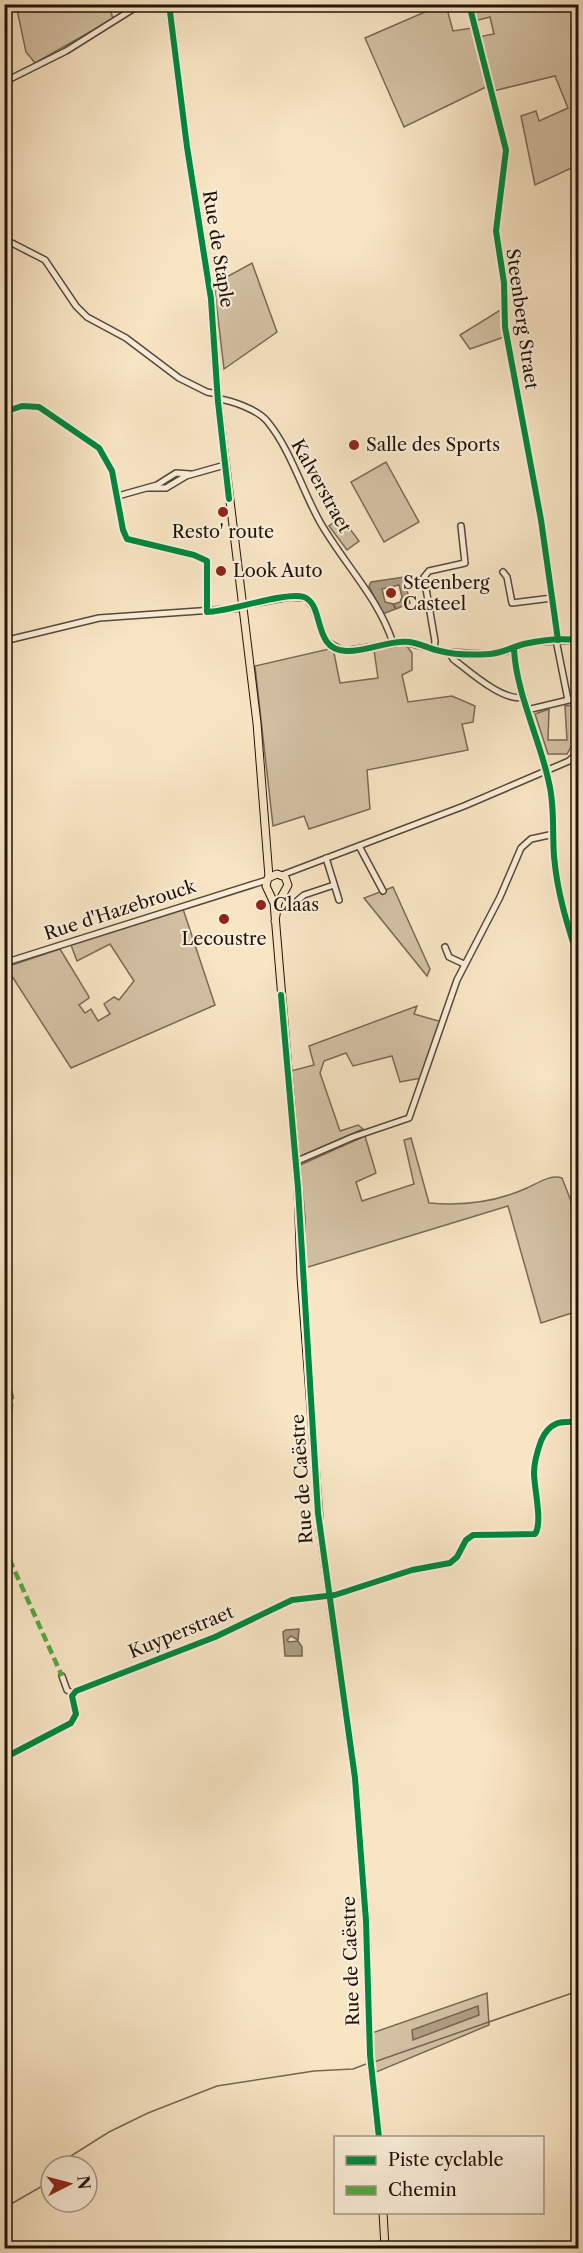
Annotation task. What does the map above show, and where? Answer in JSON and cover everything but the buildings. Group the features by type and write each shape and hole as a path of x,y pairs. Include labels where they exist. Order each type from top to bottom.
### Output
{"main road":[{"name":"Rue de Staple","path":"169,4 186,140 210,290 225,465 239,555 241,605 260,753 268,857 267,881"},
{"name":"Rue de Staple","path":"268,857 281,875 286,890"},
{"path":"281,875 267,881 271,894 286,890"},
{"name":"Rue de Caëstre","path":"275,921 286,890"},
{"name":"Rue de Caëstre","path":"271,894 295,1162 318,1507 355,1778 366,1930 369,2046 379,2136"},
{"path":"382,2214 384,2248"}],"street":[{"path":"4,82 66,51 141,4"},
{"name":"Steenberg Straet","path":"469,4 506,146 496,231 504,283 504,324 541,520 557,640 568,700"},
{"name":"Kalverstraet","path":"4,239 45,260 76,306 87,317 126,338 180,378 256,412 268,422 294,467 321,524 370,595 393,643"},
{"path":"4,412 22,406 37,406 94,443 108,461 118,495 123,530 129,540 206,560 208,568 205,594 207,612"},
{"path":"118,495 148,488 176,473 191,474 225,465"},
{"path":"434,650 435,641 424,577 429,571 465,563 461,526"},
{"path":"503,572 507,577 512,603 552,598"},
{"path":"4,641 89,619 207,612 301,597 310,602 323,635 335,648 349,651 393,643 412,643 450,653 487,654 514,650 524,644 579,640"},
{"path":"514,650 527,710 546,769 551,793 554,857 564,916 579,958"},
{"path":"450,653 453,659 509,698 524,697"},
{"path":"527,710 568,700 576,701 579,715"},
{"path":"281,875 464,806 576,757 579,743"},
{"path":"295,1162 353,1137 409,1118 464,964 500,897 523,845 536,837 554,834"},
{"path":"359,846 383,891"},
{"path":"326,858 339,900"},
{"path":"286,890 293,875 305,865"},
{"name":"Rue d'Hazebrouck","path":"4,963 245,885 267,881"},
{"path":"298,900 306,894 334,885"},
{"path":"445,947 449,956 464,964"},
{"name":"Kuyperstraet","path":"73,1694 215,1637 292,1600 330,1596 412,1570 450,1563 457,1557 466,1540 473,1535 535,1534 539,1524 534,1467 540,1444 546,1431 554,1424 579,1422"},
{"path":"4,1758 72,1722 75,1714 73,1694 67,1690 62,1676"}],"shaded area":[{"path":"16,5 109,5 113,19 35,63 26,52"},
{"path":"441,5 446,5 453,31 472,28 486,87 404,127 365,38"},
{"path":"470,5 573,5 578,15 578,165 535,185 521,116 536,111 539,121 568,108 555,76 493,91 478,37 494,34 490,17 474,21"},
{"path":"252,263 277,332 224,369 214,284"},
{"path":"502,309 504,337 470,349 460,335"},
{"path":"386,462 419,522 384,542 351,482"},
{"path":"341,517 359,541 347,550 329,526"},
{"path":"404,577 410,603 396,609 394,604 400,602 402,597 399,585 382,589 385,602 393,604 395,609 383,614 369,586 371,582"},
{"path":"406,645 412,653 412,670 402,675 408,702 452,696 475,706 473,722 462,724 468,750 367,770 370,809 309,829 304,816 273,826 255,666 329,649 334,653 340,683 378,678 374,650"},
{"path":"573,705 577,736 567,754 548,754 535,714 549,709 548,740 567,740 565,706"},
{"path":"393,887 430,969 427,976 364,898"},
{"path":"183,909 215,1005 71,1068 6,967 60,949 88,995 89,998 79,1005 85,1013 91,1009 98,1021 110,1014 104,1004 114,997 119,1000 134,981 110,944 77,961 71,945"},
{"path":"417,1006 414,1014 442,1022 421,1078 400,1082 392,1056 353,1066 346,1053 324,1061 320,1073 340,1131 358,1125 363,1129 299,1157 291,1071 314,1065 309,1046"},
{"path":"365,1136 376,1173 356,1182 362,1201 414,1184 404,1140 411,1138 429,1203 454,1204 491,1200 515,1193 549,1178 562,1178 578,1219 578,1311 541,1323 508,1206 305,1268 305,1217 300,1165"},
{"path":"299,1629 298,1640 291,1636 287,1640 289,1642 298,1641 302,1647 302,1656 285,1656 283,1632"},
{"path":"487,1993 489,2025 374,2073 372,2033"},
{"path":"478,2006 479,2015 413,2040 412,2030"}],"waterway":[{"path":"374,2062 578,1991"},
{"path":"74,2154 109,2132 148,2113 217,2086 314,2071 353,2069 366,2064"},
{"path":"4,2208 39,2188"}],"marked path":[{"path":"4,1364 12,1398 4,1459"},
{"path":"4,1547 62,1676"}],"cycle path":[{"path":"169,4 187,147 211,299 218,402 229,499"},
{"path":"469,4 506,150 496,231 504,283 505,327 541,520 558,640"},
{"path":"4,412 22,406 39,407 99,448 112,471 123,530 127,539 194,555 207,561 207,612 271,599 304,597 315,609 323,636 328,643 335,649 346,651 409,642 446,652 484,654 537,641 578,640"},
{"path":"514,650 519,684 549,783 557,882 578,958"},
{"path":"281,995 298,1188 318,1513 355,1778 366,1921 370,2055 379,2136"},
{"path":"4,1758 71,1723 76,1714 72,1696 76,1691 215,1637 292,1600 335,1595 412,1570 450,1563 457,1557 466,1540 473,1535 535,1534 538,1514 534,1469 541,1441 551,1426 578,1422"}],"place":[{"name":"Salle des Sports","path":"354,445"},
{"name":"Resto' route","path":"223,512"},
{"name":"Look Auto","path":"221,571"},
{"name":"Steenberg Casteel","path":"391,593"},
{"name":"Claas","path":"261,905"},
{"name":"Lecoustre","path":"224,919"}]}
